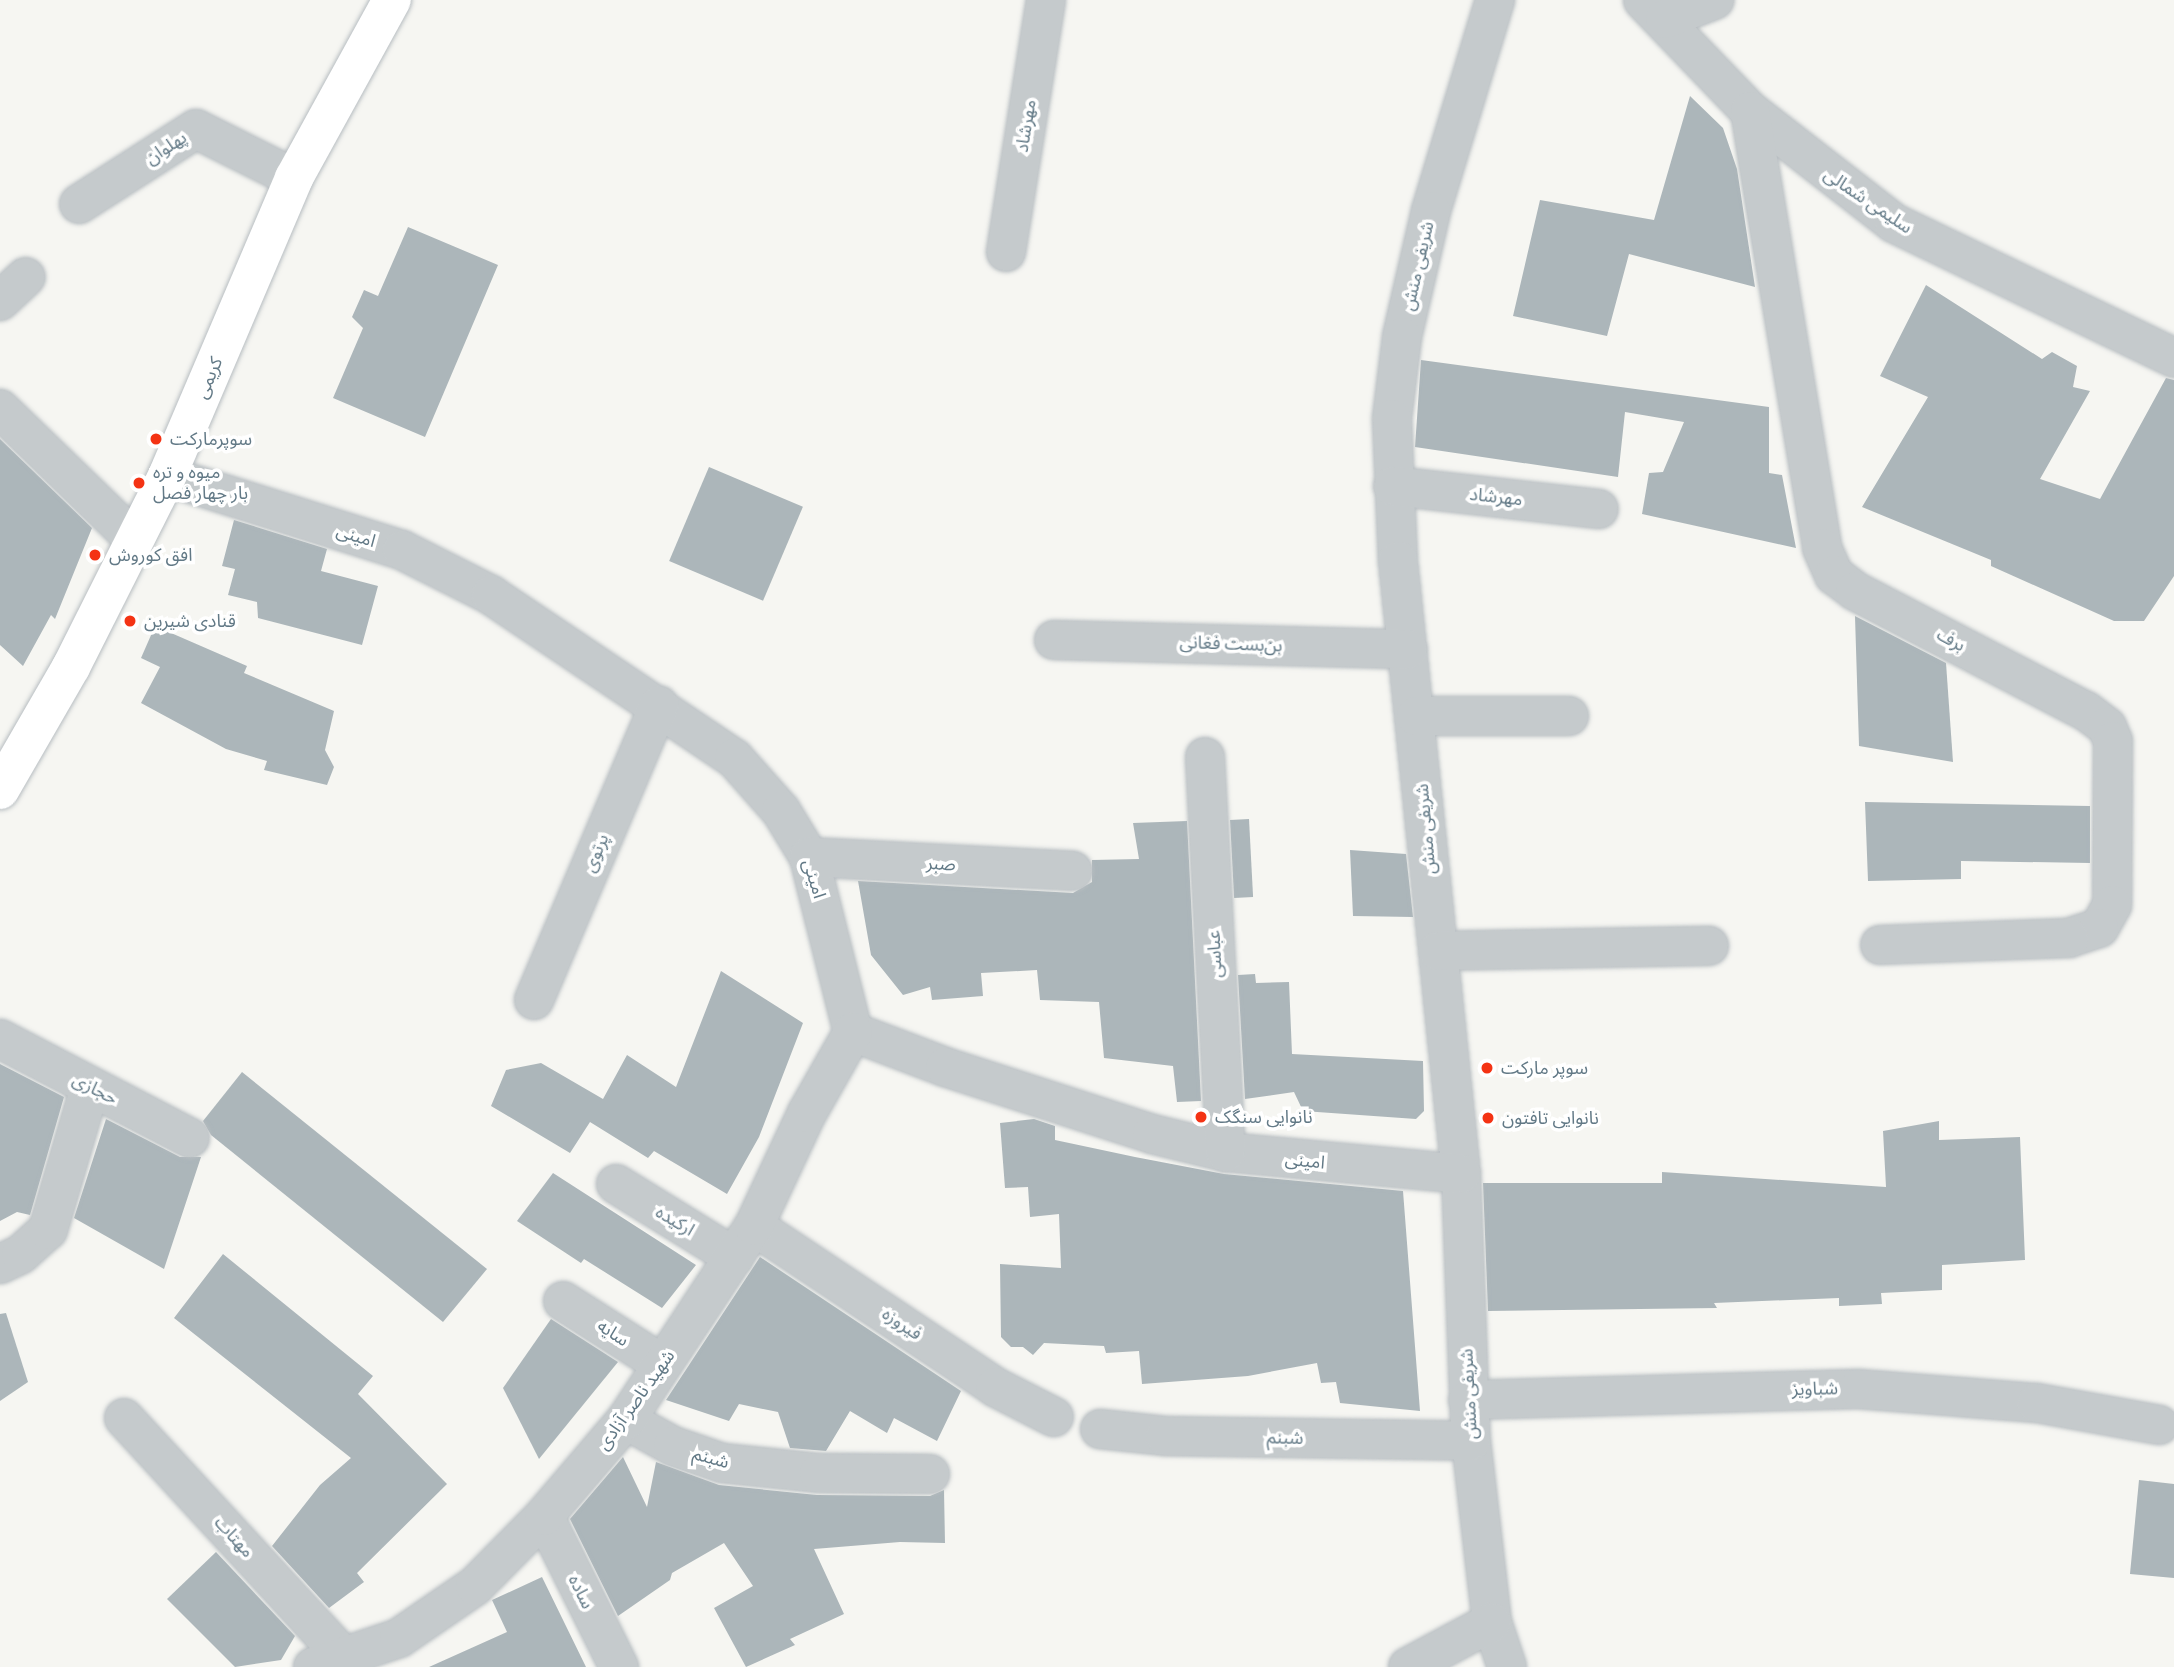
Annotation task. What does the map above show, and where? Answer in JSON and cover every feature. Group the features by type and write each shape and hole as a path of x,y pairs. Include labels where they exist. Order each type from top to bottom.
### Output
{"main road":[{"name":"کریمی","path":"0,790 71,667 132,537 167,476 294,177 392,0"}],"street":[{"name":"مهرشاد","path":"1006,252 1046,0"},
{"name":"شریفی منش","path":"1495,0 1431,211 1402,337 1392,419 1393,486 1461,1174 1471,1441 1492,1622 1507,1667"},
{"path":"1654,10 1714,0"},
{"name":"سلیمی شمالی","path":"1654,10 1750,111 1894,223 2174,358"},
{"name":"برف","path":"1750,111 1822,548 1834,575 1855,591 2087,711 2107,727 2113,741 2112,905 2099,928 2069,938 1880,944"},
{"name":"پهلوان","path":"79,204 196,129 294,177"},
{"path":"0,409 132,537"},
{"name":"امینی","path":"167,476 402,550 491,595 659,705 734,758 781,811 809,857 853,1032 1089,1116 1226,1152 1461,1174"},
{"name":"مهرشاد","path":"1393,486 1599,509"},
{"name":"بن‌بست فغانی","path":"1054,640 1408,649"},
{"name":"پرتوی","path":"534,1000 659,705"},
{"path":"1416,716 1569,716"},
{"name":"عباسی","path":"1205,757 1226,1152"},
{"name":"صبر","path":"809,857 1073,871"},
{"path":"1438,951 1709,946"},
{"name":"شهید ناصر آزادی","path":"329,1662 399,1638 439,1614 475,1586 544,1516 626,1420 754,1226 807,1113 853,1032"},
{"name":"حجازی","path":"0,1039 190,1138"},
{"path":"0,1264 21,1254 48,1230 90,1087"},
{"name":"ارکیده","path":"615,1184 734,1257"},
{"name":"فیروزه","path":"754,1226 995,1387 1054,1417"},
{"name":"سایه","path":"563,1301 662,1364"},
{"name":"شباویز","path":"1468,1400 1858,1389 2037,1403 2159,1425"},
{"name":"مهتاب","path":"124,1418 329,1662"},
{"name":"شبنم","path":"626,1420 673,1446 722,1463 819,1473 930,1474"},
{"name":"شبنم","path":"1100,1429 1165,1436 1471,1441"},
{"name":"ساده","path":"544,1516 619,1667"},
{"path":"1408,1667 1492,1622"}],"building":[{"path":"1690,96 1723,128 1737,169 1755,287 1629,254 1607,336 1513,316 1540,200 1654,220"},
{"path":"408,227 498,265 425,437 333,398 363,328 352,317 364,290 378,296"},
{"path":"1926,285 2042,359 2052,352 2077,366 2073,387 2090,391 2040,479 2100,499 2166,378 2174,380 2174,576 2144,621 2114,621 1991,566 1991,560 1862,507 1928,397 1880,376"},
{"path":"1421,360 1769,407 1769,473 1782,475 1796,548 1642,514 1649,473 1663,472 1684,422 1625,412 1618,477 1415,447"},
{"path":"0,439 92,528 55,619 51,615 23,666 0,645"},
{"path":"709,467 803,507 763,601 669,561"},
{"path":"234,520 327,549 321,571 378,586 362,645 258,618 257,602 228,595 235,569 222,566"},
{"path":"1855,616 1946,663 1953,762 1859,746"},
{"path":"155,626 247,666 244,673 334,711 325,750 334,767 327,785 264,770 267,761 226,749 141,703 160,667 141,658"},
{"path":"1865,802 2090,806 2090,863 1961,861 1961,879 1868,881"},
{"path":"1249,819 1253,897 1234,898 1230,820"},
{"path":"1187,821 1201,1101 1177,1102 1173,1066 1104,1058 1099,1002 1040,1000 1037,970 981,973 983,996 932,1000 930,987 903,995 871,955 858,881 1073,893 1092,882 1092,860 1139,859 1133,823"},
{"path":"1350,850 1406,854 1413,917 1353,916"},
{"path":"721,971 803,1023 759,1137 727,1194 654,1151 648,1158 590,1122 570,1153 491,1106 506,1070 541,1063 603,1099 627,1055 676,1087"},
{"path":"1255,974 1256,983 1289,982 1292,1054 1423,1061 1424,1111 1416,1119 1303,1111 1294,1092 1245,1099 1238,975"},
{"path":"0,1064 64,1097 30,1215 17,1212 0,1221"},
{"path":"242,1072 487,1269 443,1322 211,1135 203,1121"},
{"path":"106,1119 180,1157 201,1157 164,1269 74,1218"},
{"path":"1034,1119 1055,1126 1055,1140 1135,1157 1224,1174 1403,1191 1420,1411 1340,1403 1336,1382 1321,1383 1317,1363 1248,1376 1142,1384 1139,1351 1106,1353 1104,1346 1044,1343 1033,1355 1023,1347 1011,1347 1001,1337 1000,1264 1061,1268 1059,1214 1030,1217 1028,1187 1005,1188 1000,1123"},
{"path":"1939,1121 1939,1140 2020,1137 2025,1260 1942,1265 1942,1290 1881,1293 1882,1304 1839,1306 1839,1298 1714,1303 1717,1308 1488,1311 1483,1183 1662,1183 1662,1172 1886,1187 1883,1131"},
{"path":"553,1173 696,1265 662,1308 584,1259 581,1263 517,1221"},
{"path":"223,1254 373,1376 358,1394 447,1484 357,1573 364,1582 329,1608 272,1546 320,1485 351,1458 174,1318"},
{"path":"760,1257 961,1391 937,1441 894,1418 887,1433 850,1411 826,1451 790,1448 778,1412 739,1404 729,1421 666,1400"},
{"path":"6,1313 28,1382 0,1401 0,1314"},
{"path":"551,1319 618,1362 539,1459 503,1388"},
{"path":"623,1457 647,1507 656,1462 719,1485 817,1495 930,1496 944,1490 945,1543 900,1542 814,1549 844,1614 790,1639 795,1645 746,1667 714,1608 753,1586 724,1543 672,1573 670,1580 618,1616 570,1519"},
{"path":"2139,1480 2174,1484 2174,1578 2130,1574"},
{"path":"216,1552 295,1636 281,1660 235,1667 167,1599"},
{"path":"542,1577 586,1667 429,1667 507,1632 492,1600"}],"place":[{"name":"سوپرمارکت","path":"156,439"},
{"name":"میوه و تره بار چهار فصل","path":"139,483"},
{"name":"افق کوروش","path":"95,555"},
{"name":"قنادی شیرین","path":"130,621"},
{"name":"سوپر مارکت","path":"1487,1068"},
{"name":"نانوایی سنگک","path":"1201,1117"},
{"name":"نانوایی تافتون","path":"1488,1118"}]}
